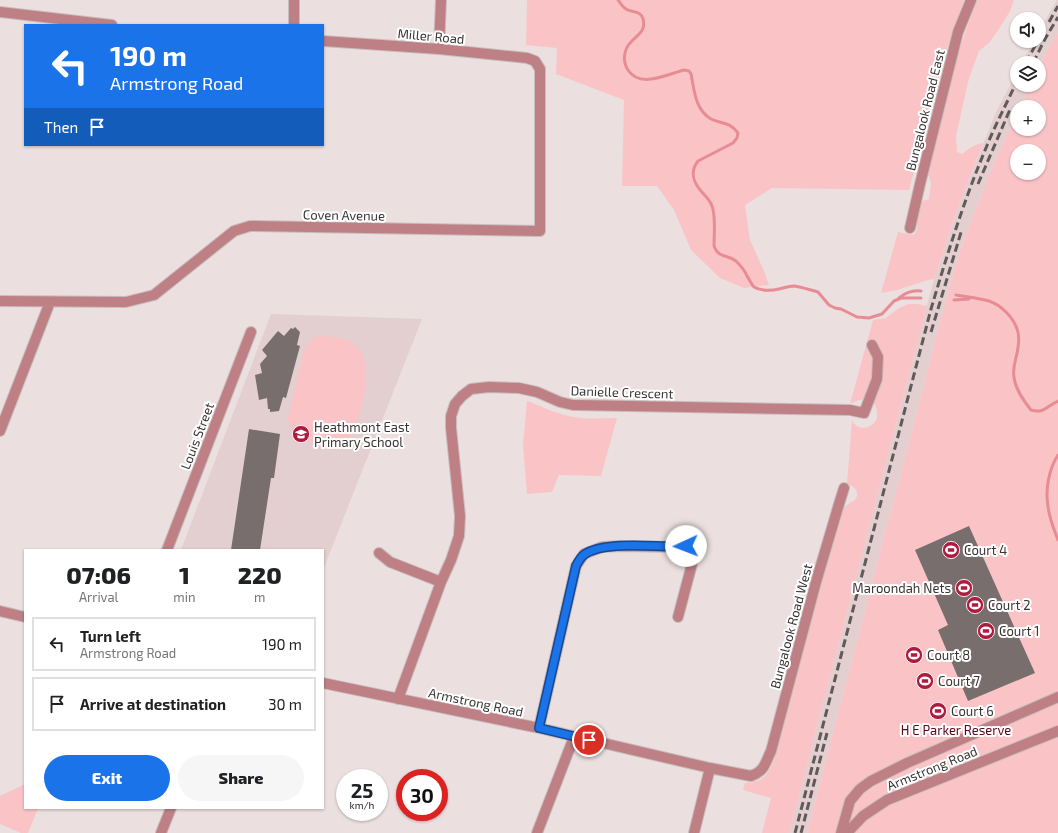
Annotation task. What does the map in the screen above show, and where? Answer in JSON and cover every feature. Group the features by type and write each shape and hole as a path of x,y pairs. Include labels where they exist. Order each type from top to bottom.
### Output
{"street":[{"path":"294,0 294,24"},
{"path":"439,50 441,0"},
{"name":"Bungalook Road East","path":"910,228 958,32 971,0"},
{"path":"0,12 103,24"},
{"name":"Miller Road","path":"324,41 527,58 536,61"},
{"name":"Coven Avenue","path":"0,301 126,302 154,295 234,231 250,226 540,231 540,69 536,61"},
{"path":"0,431 50,302"},
{"name":"Louis Street","path":"167,549 251,332"},
{"name":"Danielle Crescent","path":"398,699 459,536 460,516 451,416 455,404 471,389 489,387 519,388 537,392 560,402 573,405 850,410 864,413 877,379 878,357 872,345"},
{"name":"Bungalook Road West","path":"763,770 771,751 816,582 844,488"},
{"path":"539,728 576,566 584,554 602,547 676,547 697,545 678,618"},
{"path":"379,553 390,562 441,582"},
{"path":"0,611 24,617"},
{"name":"Armstrong Road","path":"324,683 539,728 710,768 752,776 763,770"},
{"name":"Armstrong Road","path":"841,833 850,801 856,792 871,781 907,763 1058,697"},
{"name":"Armstrong Road","path":"847,833 864,816 887,800 1058,731"},
{"path":"537,833 574,737"},
{"path":"694,833 710,768"},
{"path":"161,833 171,809"}],"shaded area":[{"path":"1058,0 1058,33 1045,56 1026,56 1030,48 1046,48 1046,19"},
{"path":"1010,85 1010,92 1028,92 1024,100 1010,100 1010,129 993,165 965,237 952,277 807,833 789,833 934,279 958,207 996,112"},
{"name":"Heathmont East Primary School","path":"271,314 422,319 324,567 324,549 181,549"}],"green space":[{"path":"527,0 964,0 943,60 909,190 772,188 745,205 750,240 769,285 744,288 720,278 691,250 674,210 657,186 622,186 624,100 556,74 557,48 526,45"},
{"path":"976,0 1014,0 1010,11 999,29 989,43 979,51 969,78 956,136 957,152 963,154 972,147 983,143 958,207 934,279 881,293 898,232 914,235 917,230 917,216 920,202 929,199 931,183 927,171 949,82"},
{"name":"H E Parker Reserve","path":"1058,33 1058,833 807,833 952,277 965,237 993,165 1010,129 1010,136 1046,136 1046,100 1024,100 1028,92 1046,92 1046,56 1045,56"},
{"path":"909,304 927,306 789,833 762,833 771,798 743,790 745,783 757,781 765,776 775,757 839,515 844,507 854,501 857,497 856,490 847,484 852,420 858,427 867,427 876,421 877,412 874,403 871,401 858,400 850,404 873,320 886,318 899,308"},
{"path":"325,336 340,338 351,342 362,353 366,366 366,387 359,416 351,436 343,444 330,450 319,447 298,437 287,421 305,348 313,338"},
{"path":"527,401 558,413 575,417 617,418 601,476 559,475 552,492 527,494 523,445"},
{"path":"24,784 24,809 38,809 28,833 21,833 0,824 0,796"}],"building":[{"path":"295,327 300,332 297,345 300,346 286,398 283,397 279,411 270,412 270,409 268,409 267,398 259,400 255,375 262,373 260,364 267,356 262,350 278,331 284,336 291,328 293,329"},
{"path":"249,429 280,434 274,478 271,478 260,549 231,549"},
{"name":"Maroondah Nets","path":"969,526 1035,673 968,701 938,630 948,625 915,550"}],"waterway":[{"path":"618,0 626,9 640,14 644,23 641,32 629,45 625,52 625,63 633,76 640,79 654,79 684,70 689,71 698,105 711,119 731,126 738,133 737,138 733,143 698,161 693,173 694,180 698,188 709,200 712,206 714,220 714,246 718,253 736,261 744,270 753,286 756,288 762,290 773,290 794,286 818,292 829,305 857,317 869,318 882,314 894,301 901,298 921,298"},
{"path":"899,298 909,292 921,291"},
{"path":"956,295 989,301 1002,308 1013,320 1019,338 1014,369 1015,381 1020,395 1031,410 1039,411 1058,401"},
{"path":"954,300 969,299"},
{"path":"1058,455 1052,466 1047,486 1049,515 1058,540"}],"railway":[{"path":"1049,22 1058,6"},
{"path":"1036,56 1058,17"},
{"path":"1030,56 1034,48"},
{"path":"795,833 931,309 970,188 997,122 1012,92"},
{"path":"978,184 1010,109"},
{"path":"931,332 962,229"},
{"path":"801,833 827,733"}],"place":[{"name":"Heathmont East Primary School","path":"301,434"},
{"name":"Court 4","path":"951,550"},
{"name":"Maroondah Nets","path":"964,588"},
{"name":"Court 2","path":"975,605"},
{"name":"Court 1","path":"986,631"},
{"name":"Court 8","path":"914,655"},
{"name":"Court 7","path":"925,681"},
{"name":"Court 6","path":"938,711"}],"route":[{"path":"589,740 539,728 576,566 584,554 602,547 686,546"}]}
